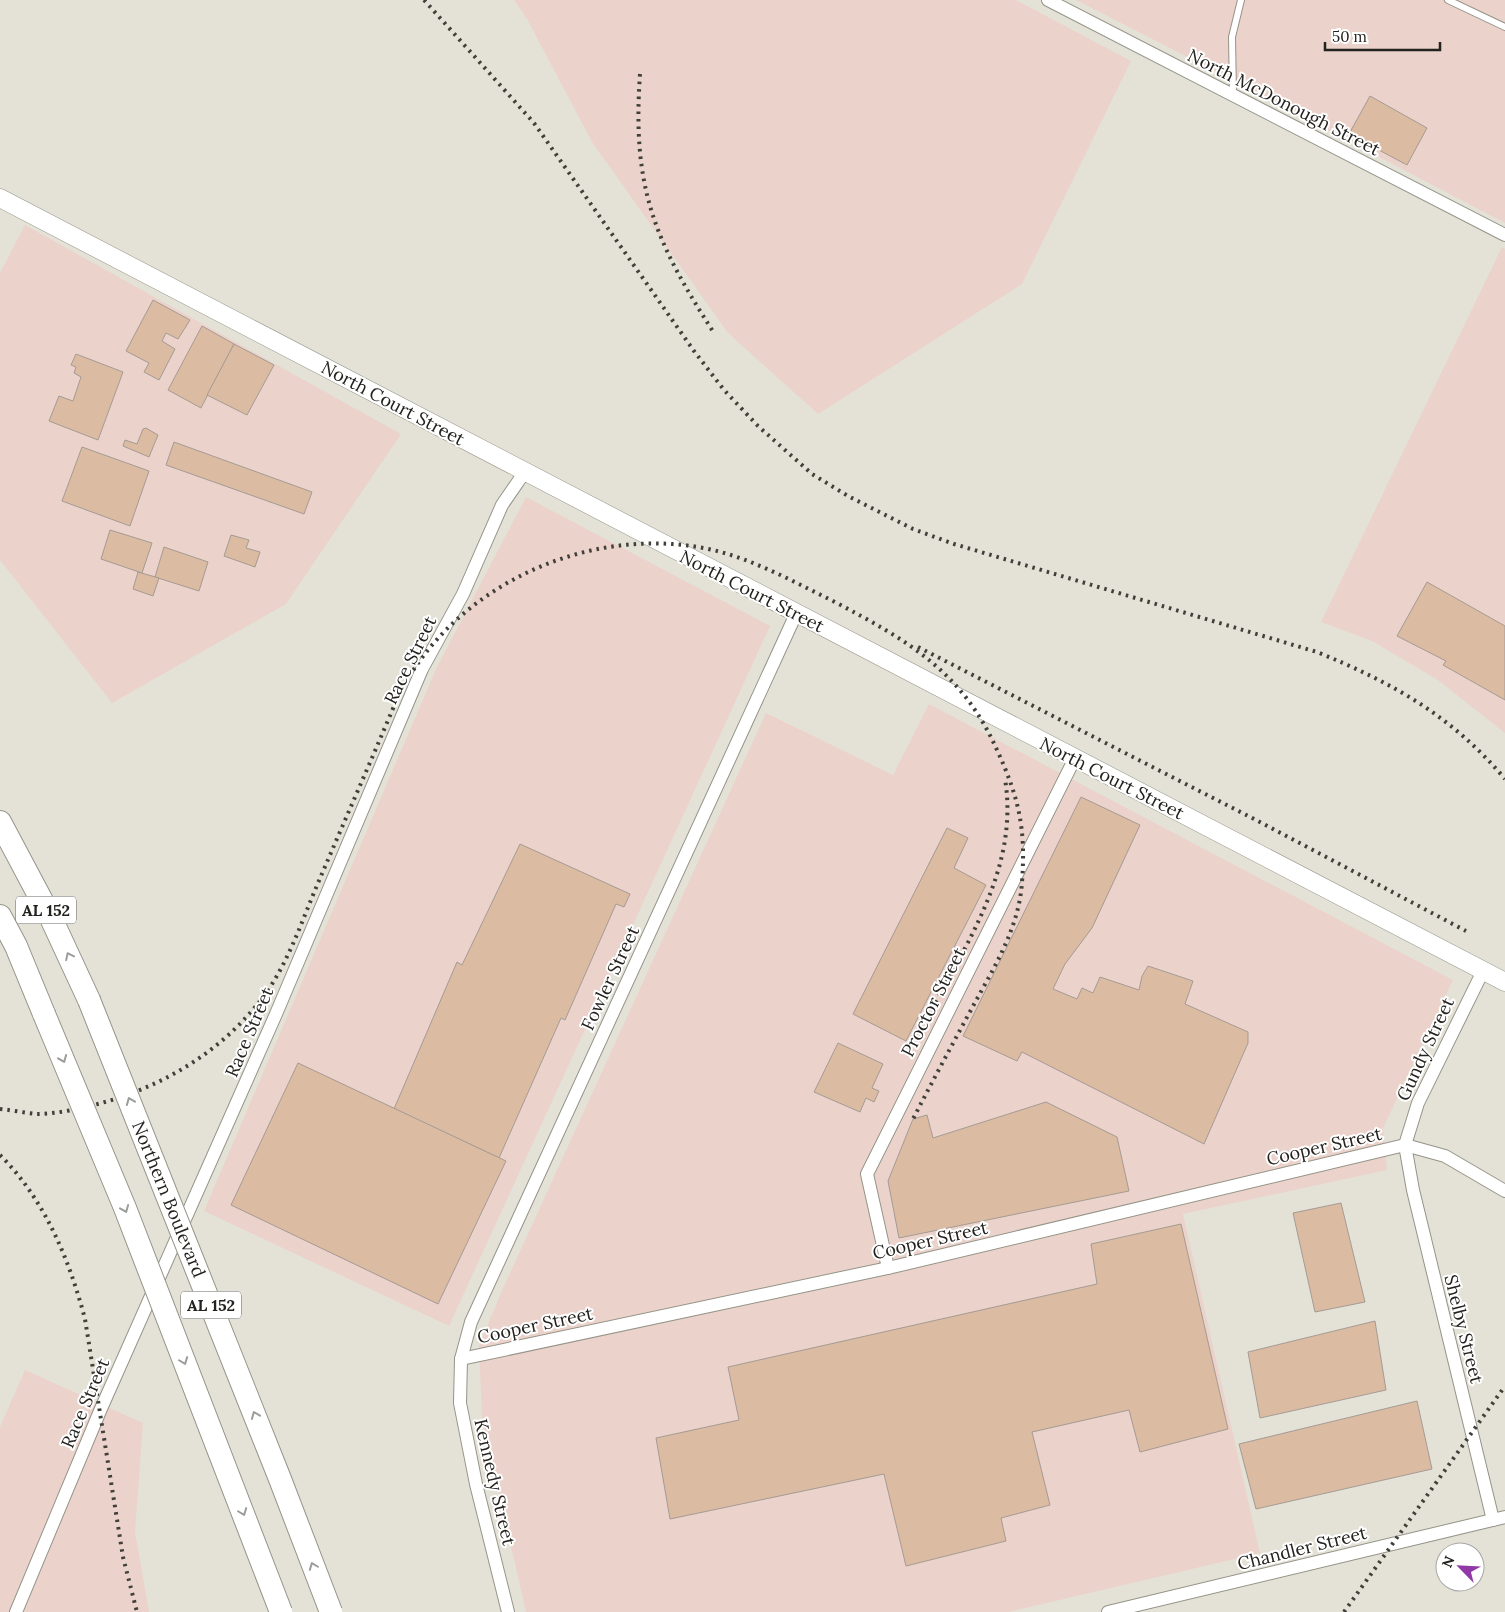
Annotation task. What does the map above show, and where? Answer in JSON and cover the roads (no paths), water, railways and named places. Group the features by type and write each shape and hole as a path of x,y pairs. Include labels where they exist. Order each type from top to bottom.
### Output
{"highway":[{"name":"Northern Boulevard","path":"0,822 51,918 89,1000 280,1479 330,1612"},
{"name":"AL 152","path":"0,916 16,946 125,1208 281,1612"}],"main road":[{"name":"North Court Street","path":"0,198 1505,982"}],"street":[{"name":"North McDonough Street","path":"1048,0 1505,235"},
{"name":"Race Street","path":"16,1612 100,1410 272,1023 422,669 463,594 502,505 524,472"},
{"name":"Fowler Street","path":"461,1359 471,1322 796,614"},
{"name":"Proctor Street","path":"888,1268 867,1174 1075,758"},
{"name":"Gundy Street","path":"1405,1144 1418,1103 1484,971"},
{"name":"Cooper Street","path":"461,1359 888,1268 1405,1144"},
{"path":"1405,1144 1445,1156 1505,1191"},
{"name":"Shelby Street","path":"1405,1144 1412,1190 1499,1519"},
{"name":"Kennedy Street","path":"461,1359 460,1403 463,1424 508,1612"},
{"name":"Chandler Street","path":"1108,1612 1499,1519"}],"lane":[{"path":"1233,94 1232,37 1241,0"},
{"path":"1448,0 1505,27"}],"railway":[{"path":"424,0 534,123 694,351 724,390 758,426 812,474 848,496 913,529 954,544 1317,652 1345,664 1396,689 1442,719 1464,737 1505,779"},
{"path":"640,74 638,114 640,149 644,181 652,211 662,240 676,269 714,333"},
{"path":"0,1109 37,1114 64,1112 114,1099 138,1091 184,1068 225,1038 260,1001 278,974 293,944 397,699 421,659 452,624 488,595 529,572 573,555 619,546 666,544 713,550 759,566 860,615 908,644 930,660 967,699 983,723 1005,767 1016,799 1022,830 1022,882 1016,916 1004,948 913,1119"},
{"path":"918,647 1258,821 1466,931"},
{"path":"932,1009 975,927 988,899 998,870 1005,841 1007,810 1005,779"},
{"path":"0,1155 30,1191 42,1211 63,1253 79,1297 85,1319 123,1557 137,1612"},
{"path":"1344,1612 1505,1386"}]}
